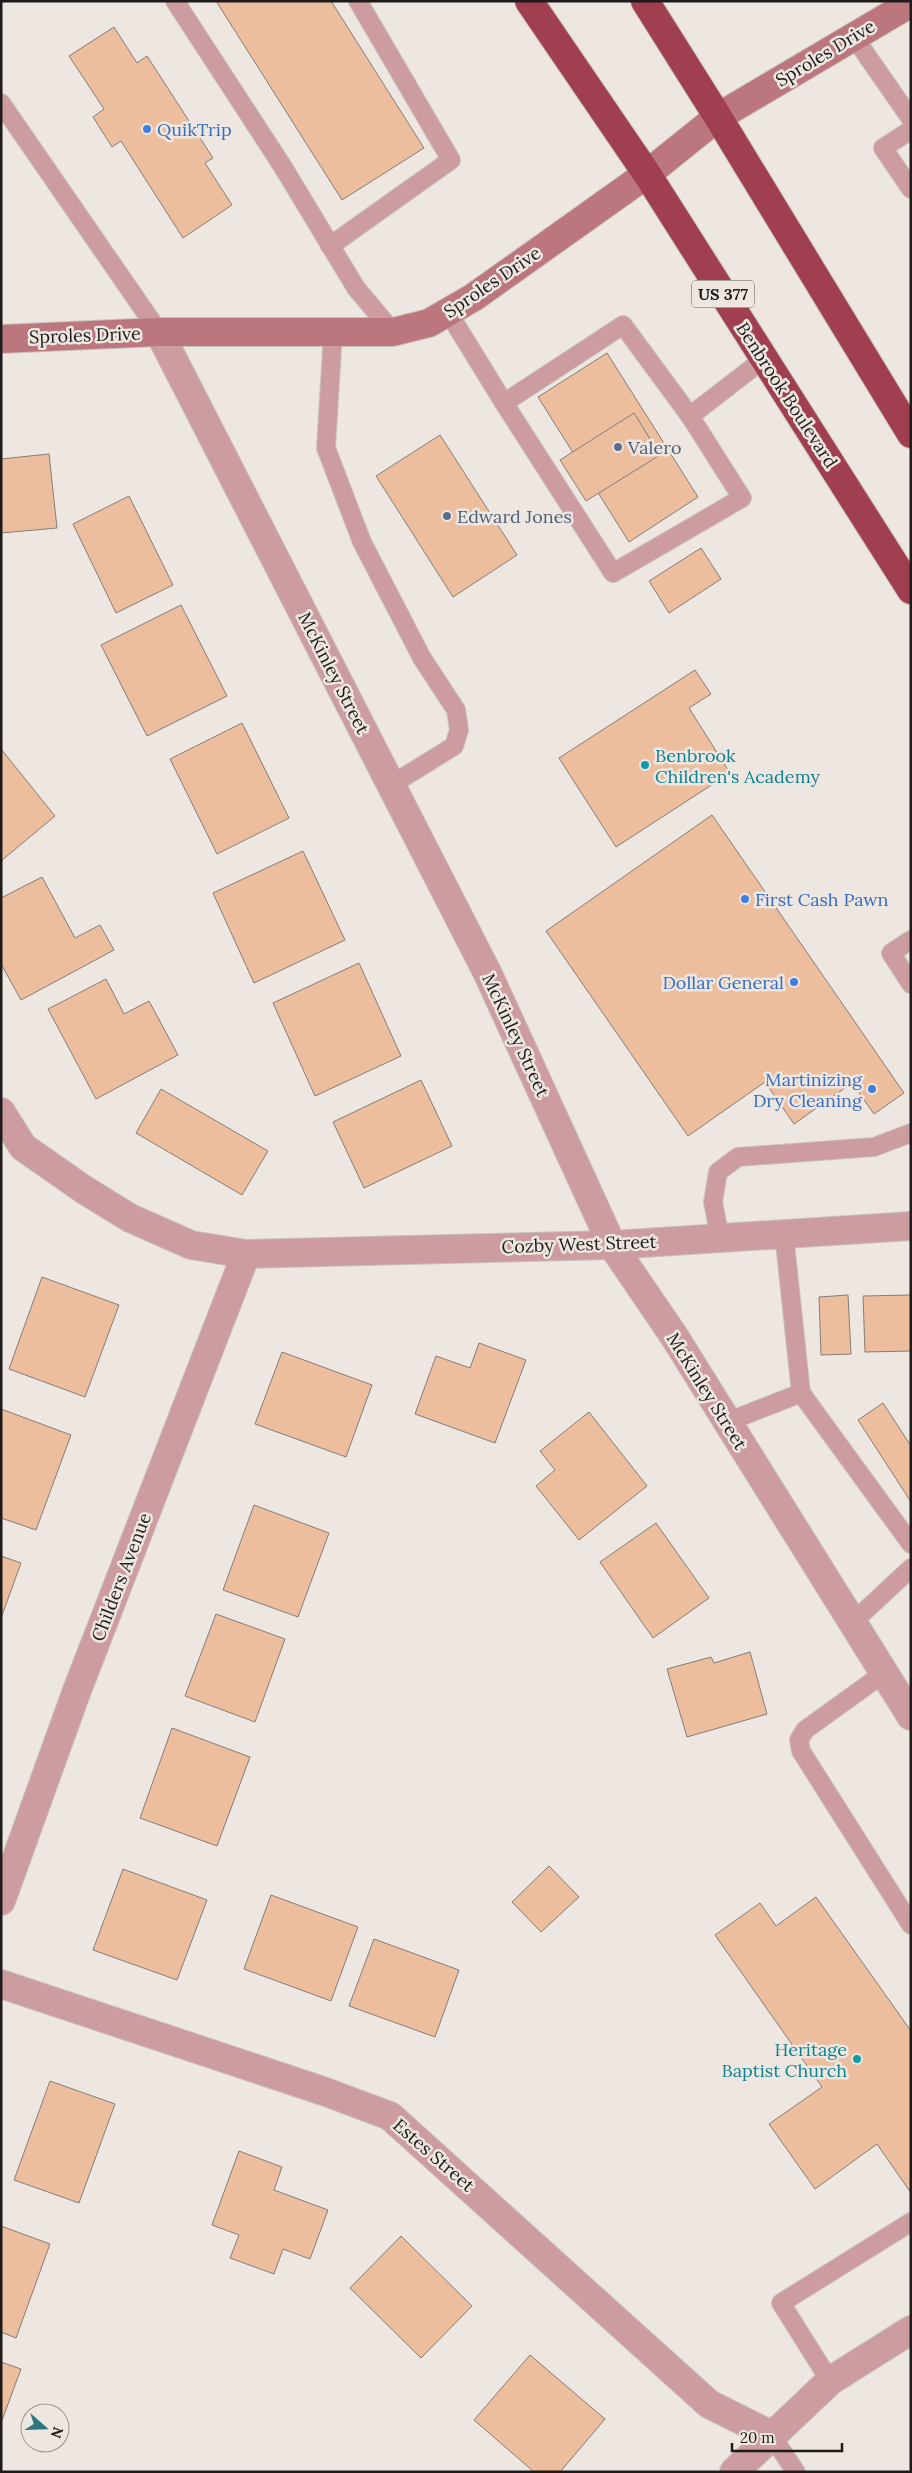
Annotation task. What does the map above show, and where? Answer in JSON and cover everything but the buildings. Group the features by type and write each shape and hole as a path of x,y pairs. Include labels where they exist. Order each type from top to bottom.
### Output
{"highway":[{"name":"Benbrook Boulevard","path":"529,1 647,174 911,590"},
{"path":"645,1 911,434"}],"street":[{"name":"Sproles Drive","path":"1,339 159,332 393,332 429,323 474,297 647,174 718,117 911,3"},
{"name":"McKinley Street","path":"159,332 488,974 612,1244 727,1422 911,1716"},
{"name":"Cozby West Street","path":"1,1112 23,1147 83,1189 130,1218 191,1245 246,1254 612,1244 911,1226"},
{"name":"Childers Avenue","path":"1,1901 76,1693 246,1254"},
{"name":"Estes Street","path":"1,1984 323,2091 390,2116 710,2404 772,2435"},
{"path":"734,2472 830,2381 911,2330"}],"lane":[{"path":"175,1 283,167 356,288 393,332"},
{"path":"330,246 451,160 358,1"},
{"path":"854,36 911,119"},
{"path":"1,103 159,332"},
{"path":"911,130 883,148 911,189"},
{"path":"448,312 504,403 613,573 742,498 690,416 623,325 504,403"},
{"path":"333,332 326,448 362,542 422,658 456,710 459,730 454,746 391,785"},
{"path":"690,416 764,359"},
{"path":"911,940 891,953 911,984"},
{"path":"720,1238 713,1202 718,1172 738,1157 874,1147 911,1132"},
{"path":"784,1234 801,1393 911,1544"},
{"path":"727,1422 801,1393"},
{"path":"853,1622 911,1568"},
{"path":"884,1673 805,1730 799,1740 801,1751 911,1925"},
{"path":"830,2381 781,2303 911,2222"},
{"path":"772,2435 796,2472"}],"place":[{"name":"QuikTrip","path":"147,129"},
{"name":"Valero","path":"618,447"},
{"name":"Edward Jones","path":"447,516"},
{"name":"Benbrook Children's Academy","path":"645,765"},
{"name":"First Cash Pawn","path":"745,899"},
{"name":"Dollar General","path":"794,982"},
{"name":"Martinizing Dry Cleaning","path":"872,1089"},
{"name":"Heritage Baptist Church","path":"857,2059"}]}
